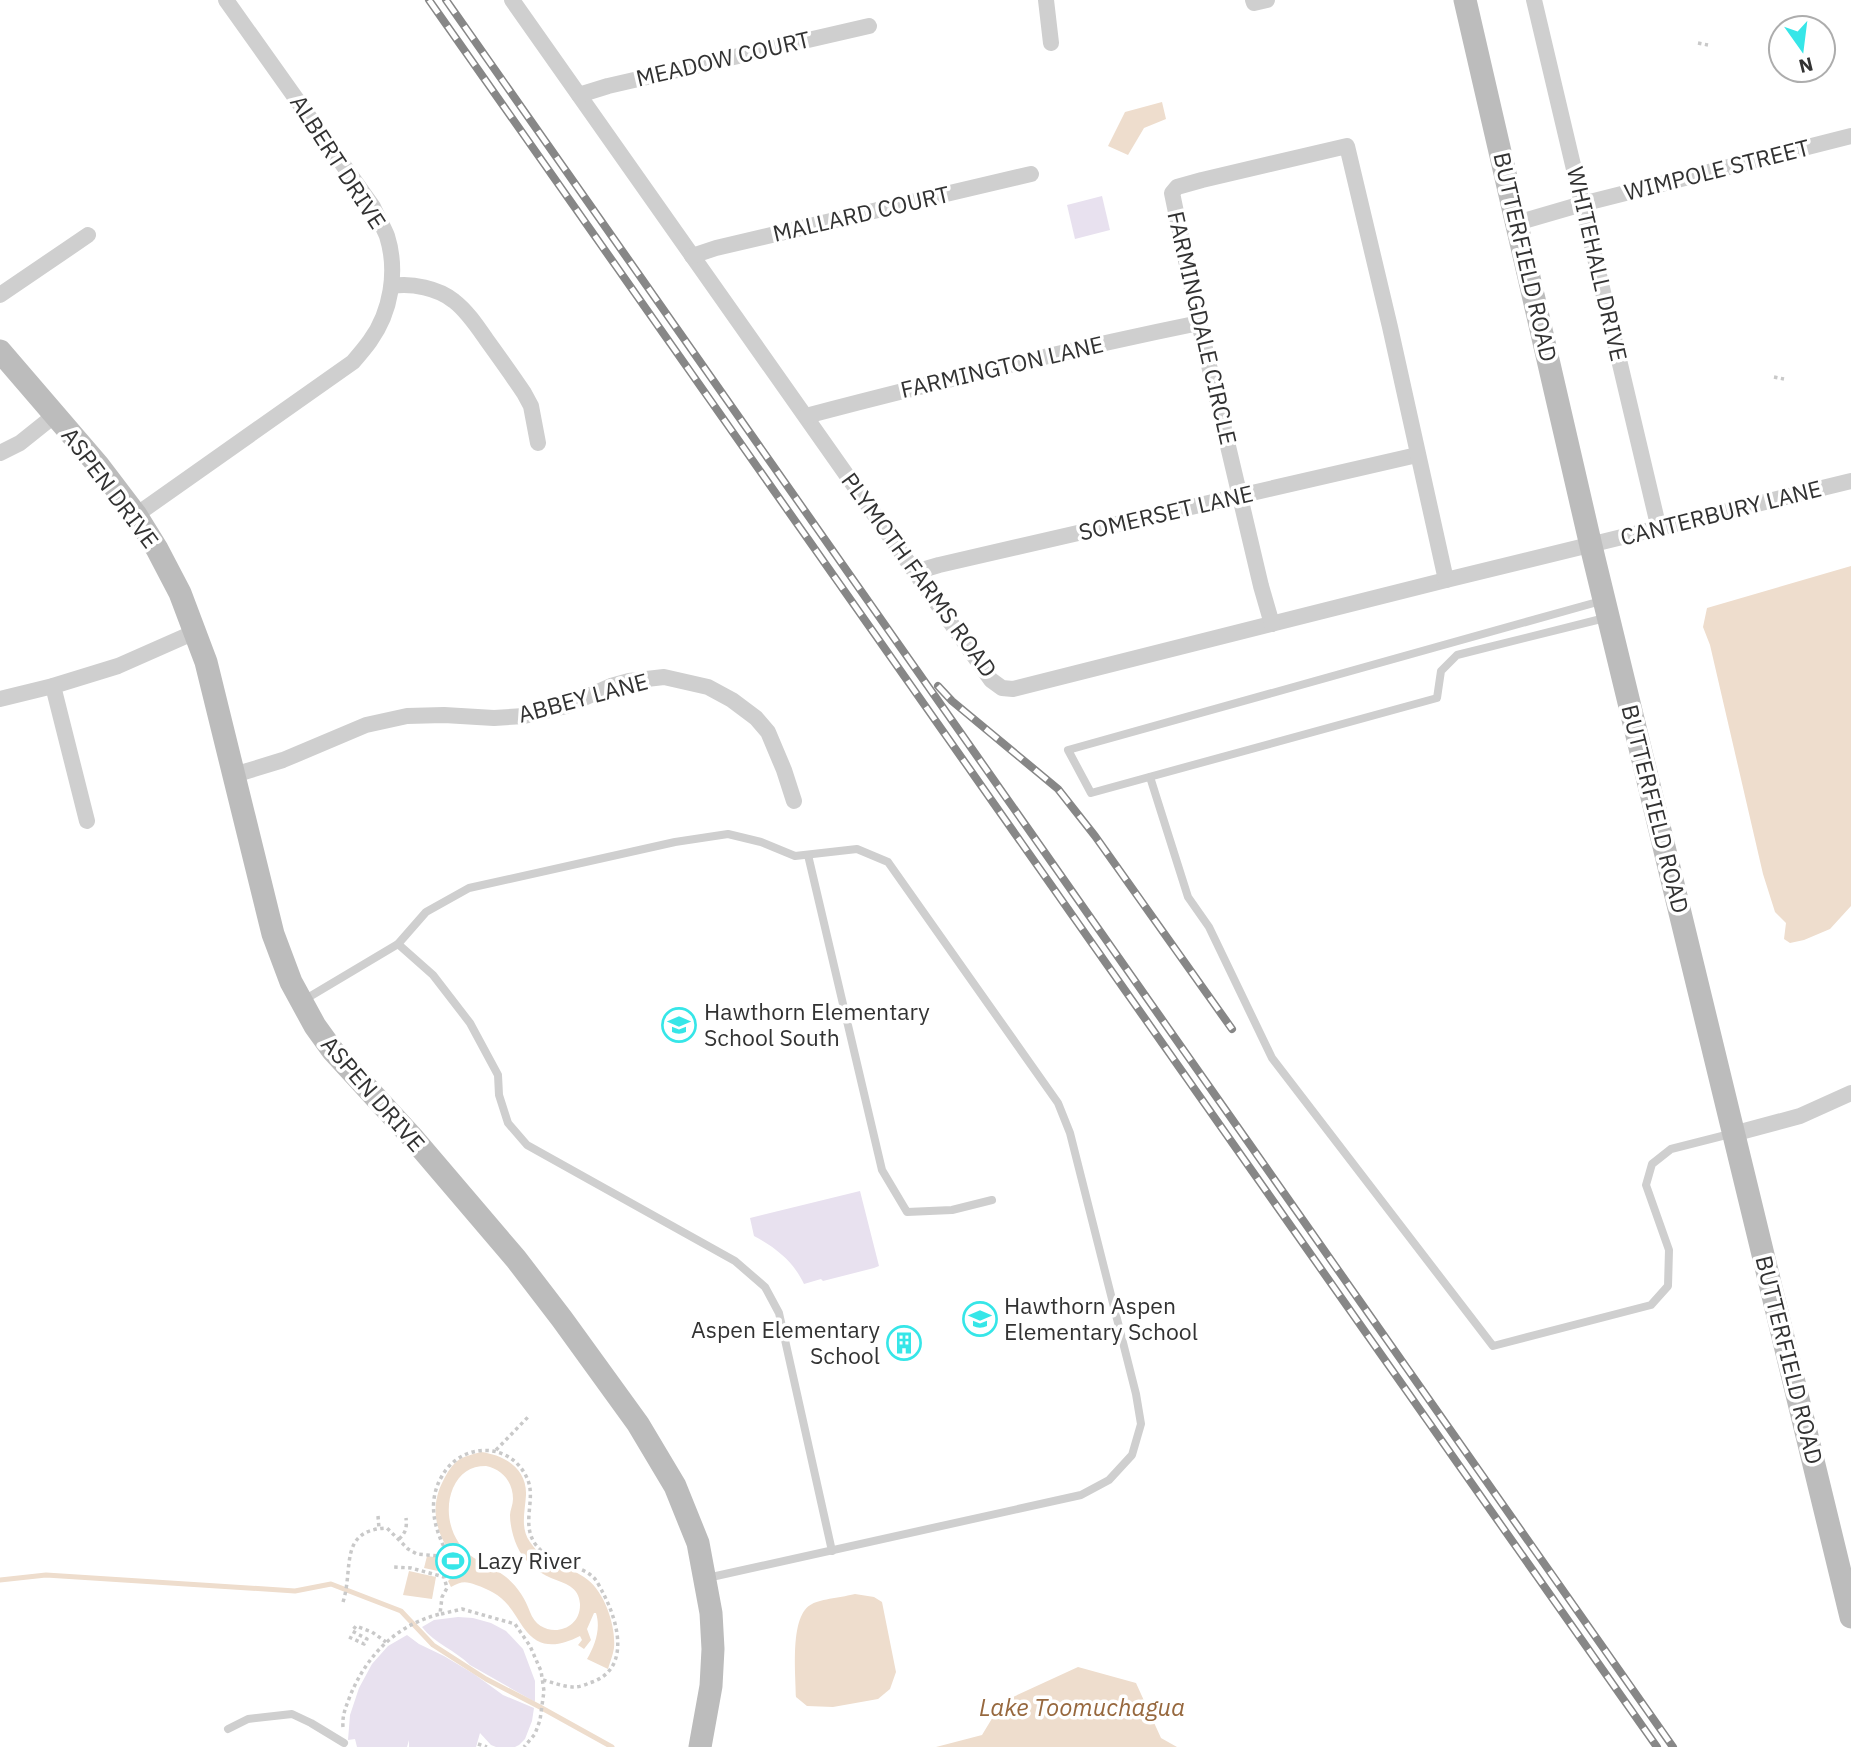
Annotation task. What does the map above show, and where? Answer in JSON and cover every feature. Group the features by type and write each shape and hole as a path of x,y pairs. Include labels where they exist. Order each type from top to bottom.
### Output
{"main road":[{"name":"BUTTERFIELD ROAD","path":"1465,0 1606,609 1851,1616"},
{"name":"ASPEN DRIVE","path":"0,351 98,465 136,515 180,593 206,662 273,934 291,982 315,1026 332,1051 412,1137 516,1259 638,1424 675,1486 698,1543 711,1613 711,1686 700,1747"}],"street":[{"name":"ALBERT DRIVE","path":"136,515 353,362 379,328 392,286 392,262 387,237 373,207 226,0"},
{"name":"PLYMOTH FARMS ROAD","path":"512,0 991,680 1002,688 1013,689 1591,546"},
{"path":"1046,0 1051,43"},
{"path":"1253,0 1254,3 1267,0"},
{"name":"WHITEHALL DRIVE","path":"1534,0 1659,529"},
{"name":"MEADOW COURT","path":"579,95 869,26"},
{"name":"WIMPOLE STREET","path":"1517,223 1851,136"},
{"name":"FARMINGDALE CIRCLE","path":"1272,624 1199,323 1171,193 1177,187 1202,180 1347,146 1446,580"},
{"name":"MALLARD COURT","path":"692,256 716,247 1031,174"},
{"path":"0,295 88,234"},
{"path":"392,286 418,286 440,293 453,300 470,317 524,393 531,406 538,443"},
{"name":"FARMINGTON LANE","path":"806,416 926,384 1199,323"},
{"path":"0,453 20,443 55,415"},
{"name":"SOMERSET LANE","path":"915,572 1417,455"},
{"name":"CANTERBURY LANE","path":"1591,546 1851,481"},
{"path":"0,699 53,687 118,666 195,632"},
{"name":"ABBEY LANE","path":"234,775 283,760 366,725 407,716 524,716 566,706 611,686 664,677 708,687 733,700 757,718 768,732 794,801"},
{"path":"53,687 87,821"},
{"path":"1733,1134 1800,1116 1851,1093"}],"lane":[{"path":"1606,609 1457,656 1441,671 1437,698 1091,793 1068,750 1606,609"},
{"path":"1150,776 1188,897 1209,927 1272,1058 1493,1346 1651,1305 1668,1286 1669,1250 1646,1185 1652,1164 1671,1149 1733,1134"},
{"path":"301,1001 398,944 426,912 468,888 662,845 728,834 761,842 795,856 857,849 888,862 1058,1103 1070,1133 1136,1394 1141,1424 1132,1455 1109,1480 1081,1496 705,1579"},
{"path":"808,855 882,1170 907,1212 952,1210 992,1200"},
{"path":"398,944 433,975 470,1023 498,1075 499,1095 508,1123 527,1145 735,1261 765,1287 779,1313 832,1551"},
{"path":"228,1729 248,1719 292,1714 344,1743"}],"path":[{"path":"1698,43 1708,45"},
{"path":"1774,377 1784,379"},
{"path":"495,1451 529,1416"},
{"path":"343,1602 352,1547 359,1536 373,1529 387,1528 408,1549 417,1554 449,1557 439,1538 432,1513 436,1486 447,1467 464,1454 483,1450 500,1452 515,1462 528,1480 530,1538 542,1553 595,1579 610,1606 617,1628 618,1654 610,1672 600,1680 575,1688 542,1680"},
{"path":"378,1516 379,1528"},
{"path":"399,1539 405,1533 406,1518"},
{"path":"394,1567 411,1568 444,1577 447,1588 442,1597 440,1614"},
{"path":"344,1743 342,1717 358,1676 387,1641 421,1619 462,1609 515,1625 530,1646 541,1671 544,1691 535,1734 524,1747"},
{"path":"349,1637 365,1644 367,1639 352,1631 356,1626 387,1641"},
{"path":"478,1744 487,1747"}],"shaded area":[{"path":"1102,196 1110,230 1075,239 1067,205"},
{"path":"860,1191 879,1266 804,1284 795,1268 783,1256 754,1236 750,1218"},
{"path":"458,1617 491,1623 506,1631 523,1649 535,1681 535,1702 470,1665 422,1627 434,1620"},
{"path":"407,1635 474,1674 503,1695 534,1708 525,1739 515,1747 491,1745 480,1733 476,1747 409,1747 409,1740 407,1747 357,1747 355,1739 348,1740 350,1715 359,1688 372,1664 388,1646"}],"water":[{"path":"1162,102 1166,119 1144,128 1128,155 1108,146 1125,112"},
{"path":"1851,566 1851,906 1830,929 1790,943 1784,939 1786,923 1775,912 1763,874 1710,645 1703,627 1707,608"},
{"name":"Lazy River","path":"481,1452 506,1460 523,1477 526,1495 525,1531 537,1551 551,1562 588,1580 600,1593 613,1630 614,1648 608,1669 587,1659 596,1637 596,1613 587,1629 591,1640 584,1649 578,1645 582,1640 580,1636 557,1644 542,1643 529,1634 508,1605 494,1593 466,1582 451,1587 448,1581 452,1574 424,1568 427,1556 454,1560 436,1521 436,1501 452,1466 462,1458","holes":["486,1466 506,1477 511,1487 511,1527 523,1556 541,1572 570,1586 577,1593 579,1614 567,1627 559,1630 542,1627 535,1621 514,1584 466,1552 455,1536 449,1517 453,1488 462,1474 470,1469"]},
{"path":"409,1571 436,1577 432,1599 403,1595"},
{"path":"855,1594 874,1597 882,1602 896,1672 890,1689 878,1699 833,1707 807,1706 796,1697 795,1646 800,1620 812,1604"},
{"name":"Lake Toomuchagua","path":"1078,1667 1136,1683 1161,1738 1177,1747 936,1747 982,1735 1002,1702"}],"waterway":[{"path":"0,1580 46,1575 295,1591 331,1584 401,1611 433,1645 486,1679 612,1747"}],"railway":[{"path":"429,0 1657,1747"},
{"path":"446,0 1673,1747"},
{"path":"938,686 952,701 1058,789 1095,836 1232,1029"}],"place":[{"name":"Hawthorn Elementary School South","path":"679,1025"},
{"name":"Hawthorn Aspen Elementary School","path":"980,1319"},
{"name":"Aspen Elementary School","path":"904,1343"},
{"name":"Lazy River","path":"453,1561"}]}
